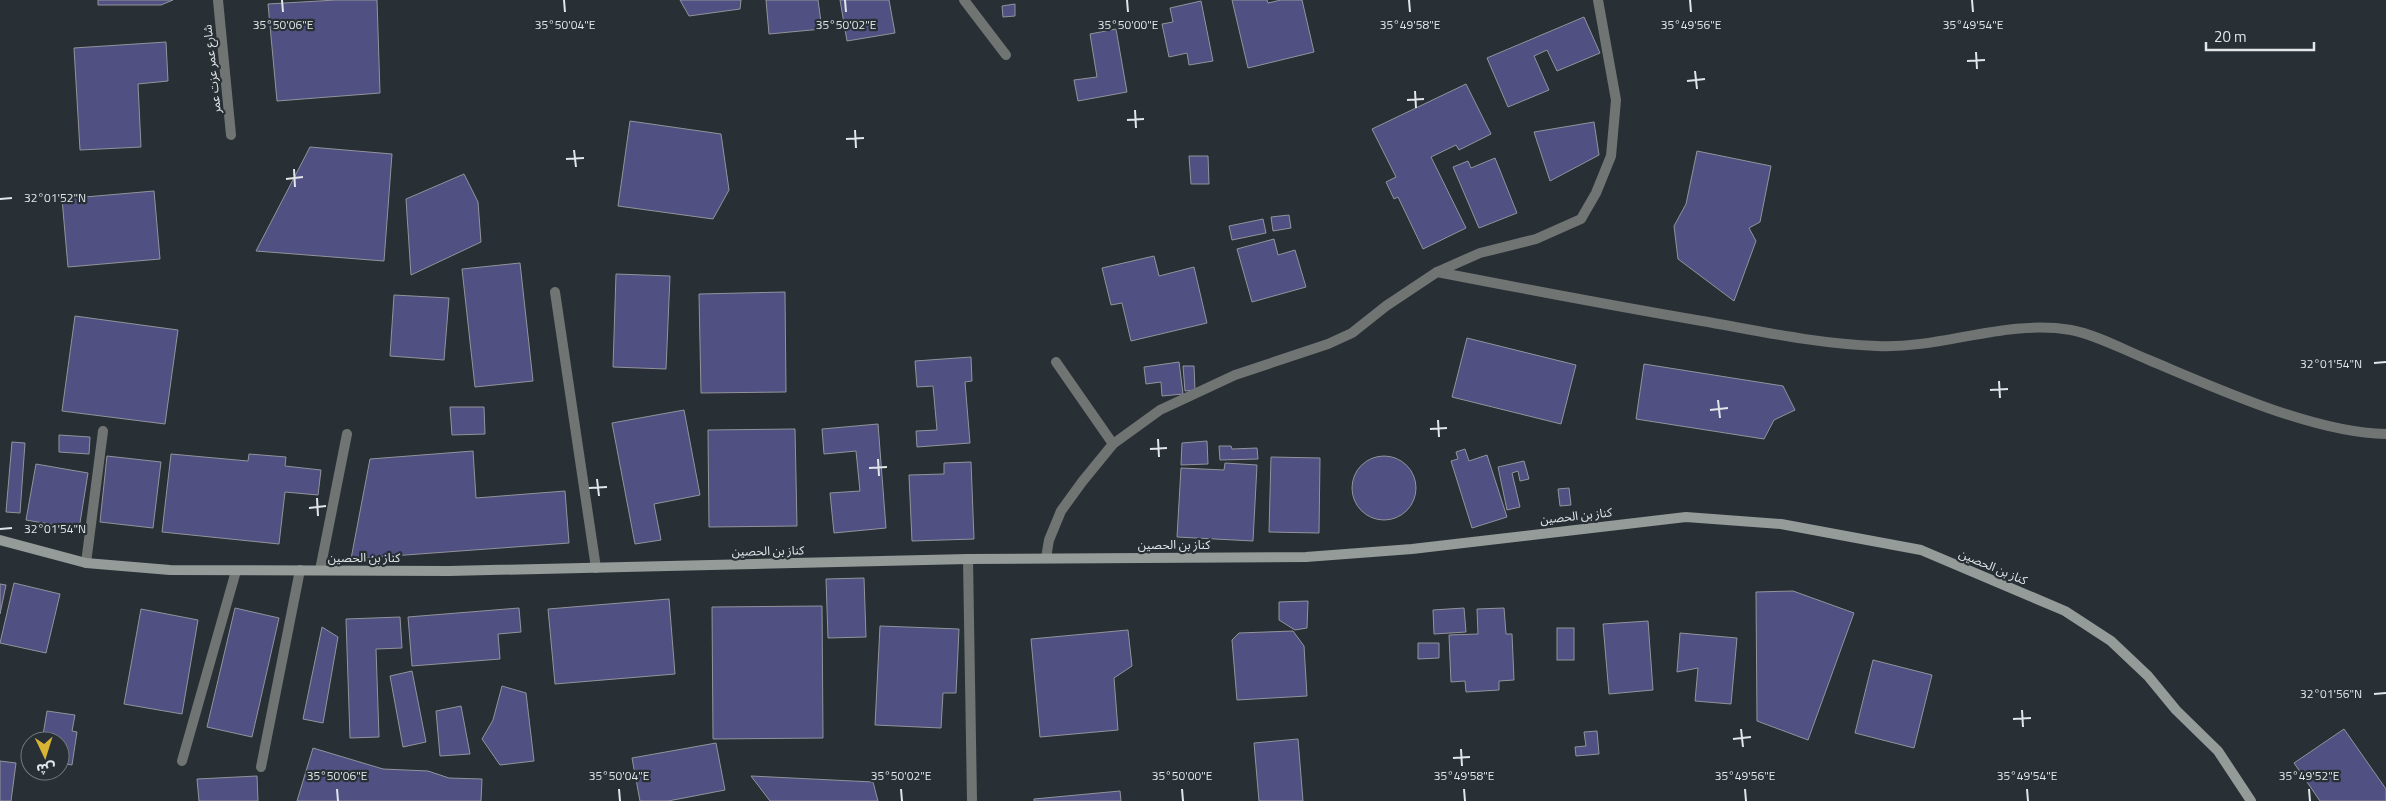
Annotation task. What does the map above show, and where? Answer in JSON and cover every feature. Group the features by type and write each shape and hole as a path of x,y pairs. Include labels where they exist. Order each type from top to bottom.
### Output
{"street":[{"name":"شارع عمر عزت عمر","path":"218,0 231,135"},
{"path":"964,0 1006,55"},
{"path":"1046,558 1050,540 1061,510 1113,444 1160,410 1227,378 1328,344 1352,333 1386,306 1437,272 1480,253 1536,239 1581,220 1596,193 1611,156 1616,100 1598,0"},
{"path":"1437,272 1777,334 1878,346 1930,342 2014,327 2047,327 2074,331 2206,384 2295,416 2335,427 2386,434"},
{"path":"555,292 596,568"},
{"path":"1056,362 1113,444"},
{"path":"86,563 103,431"},
{"path":"320,570 347,434"},
{"name":"كناز بن الحصين","path":"0,540 86,563 170,570 450,571 968,559 1306,557 1412,549 1570,529 1686,517 1781,524 1920,550 2065,611 2111,641 2218,751 2251,801"},
{"path":"968,559 972,801"},
{"path":"261,767 300,570"},
{"path":"182,761 236,571"}],"building":[{"path":"98,0 173,0 161,5 98,5"},
{"path":"336,0 377,0 380,93 277,101 268,4"},
{"path":"680,0 741,0 740,9 689,16"},
{"path":"766,0 818,0 822,29 769,34"},
{"path":"840,0 889,0 895,33 847,41"},
{"path":"1232,0 1267,0 1268,3 1281,0 1302,0 1314,52 1248,68"},
{"path":"1201,1 1213,61 1189,65 1187,53 1169,57 1162,24 1173,22 1170,8"},
{"path":"1015,4 1015,16 1003,17 1002,6"},
{"path":"1584,17 1600,53 1557,71 1547,50 1534,56 1549,90 1508,107 1487,58"},
{"path":"1116,29 1127,92 1078,101 1074,80 1097,77 1090,34"},
{"path":"166,42 168,81 138,84 141,147 80,150 74,48"},
{"path":"1466,84 1491,134 1459,150 1456,145 1431,157 1466,228 1423,249 1398,197 1394,199 1386,182 1396,177 1372,129"},
{"path":"630,121 721,134 729,190 713,219 618,206"},
{"path":"1594,122 1599,155 1550,181 1534,132"},
{"path":"310,147 392,154 384,261 256,251"},
{"path":"1697,151 1771,166 1760,222 1749,228 1756,241 1734,301 1678,259 1674,226 1686,204"},
{"path":"1189,156 1208,156 1209,184 1191,184"},
{"path":"1495,158 1517,213 1479,228 1453,167 1468,161 1471,168"},
{"path":"464,174 478,202 481,242 411,275 406,199"},
{"path":"154,191 160,259 68,267 62,199"},
{"path":"1289,215 1291,228 1273,231 1271,217"},
{"path":"1263,219 1266,233 1232,240 1229,226"},
{"path":"1274,239 1278,255 1295,250 1306,287 1252,302 1237,249"},
{"path":"1154,256 1159,276 1194,267 1207,323 1131,341 1122,303 1111,305 1102,268"},
{"path":"520,263 533,381 475,387 462,269"},
{"path":"616,274 670,276 666,369 613,367"},
{"path":"785,292 786,392 701,393 699,294"},
{"path":"394,295 449,298 444,360 390,356"},
{"path":"75,316 178,330 165,424 62,411"},
{"path":"1467,338 1576,365 1561,424 1452,397"},
{"path":"971,357 972,381 965,382 970,443 917,447 916,431 937,430 933,386 917,387 915,361"},
{"path":"1179,362 1183,394 1162,396 1161,382 1146,384 1144,367"},
{"path":"1644,364 1783,386 1795,410 1774,420 1764,439 1636,419"},
{"path":"1183,366 1194,366 1195,390 1185,391"},
{"path":"450,407 484,407 485,434 452,435"},
{"path":"684,410 700,495 654,504 661,540 635,544 612,423"},
{"path":"878,424 886,528 834,533 830,493 860,491 856,451 824,454 822,429"},
{"path":"795,429 797,526 709,527 708,430"},
{"path":"59,435 90,437 89,454 59,452"},
{"path":"1207,441 1208,464 1181,465 1182,443"},
{"path":"12,442 25,443 20,513 6,512"},
{"path":"1219,446 1231,446 1232,449 1257,448 1258,459 1220,460"},
{"path":"1465,449 1469,461 1487,455 1507,517 1472,528 1451,461 1458,459 1456,452"},
{"path":"473,451 476,498 565,491 569,543 351,559 370,459"},
{"path":"171,454 248,461 249,454 286,457 285,466 321,470 318,495 285,492 279,544 162,532"},
{"path":"107,456 161,462 153,528 100,522"},
{"path":"1378,456 1390,456 1407,465 1414,476 1416,488 1414,500 1407,511 1390,520 1378,520 1366,515 1357,506 1352,494 1352,482 1357,470 1366,461"},
{"path":"1271,457 1320,458 1319,533 1269,532"},
{"path":"1524,461 1529,479 1520,481 1518,471 1512,473 1520,507 1507,510 1498,467"},
{"path":"971,462 974,539 912,541 909,475 944,474 944,463"},
{"path":"1225,463 1257,465 1253,541 1177,537 1181,468 1224,470"},
{"path":"36,464 88,473 79,529 26,520"},
{"path":"1569,488 1571,505 1560,506 1558,489"},
{"path":"864,578 866,637 828,638 826,579"},
{"path":"14,583 60,594 46,653 0,643"},
{"path":"0,584 6,585 0,614"},
{"path":"1793,591 1854,613 1808,740 1757,721 1756,592"},
{"path":"669,599 675,674 555,684 548,609"},
{"path":"1308,601 1307,628 1295,630 1279,620 1279,602"},
{"path":"822,606 823,738 713,739 712,607"},
{"path":"235,608 279,618 252,737 207,727"},
{"path":"519,608 521,632 498,634 500,659 412,666 408,617"},
{"path":"1464,608 1466,632 1434,634 1433,610"},
{"path":"1504,608 1506,634 1512,634 1514,680 1499,681 1499,690 1466,692 1465,681 1451,682 1449,635 1478,634 1477,609"},
{"path":"141,609 198,620 182,714 124,704"},
{"path":"400,617 402,648 376,649 379,737 350,738 346,619"},
{"path":"1648,621 1653,690 1609,694 1603,624"},
{"path":"880,626 959,629 956,693 943,693 941,728 875,725"},
{"path":"322,627 338,637 323,723 303,719"},
{"path":"1557,628 1574,628 1574,660 1557,660"},
{"path":"1128,630 1132,666 1114,678 1118,730 1040,737 1031,639"},
{"path":"1293,631 1304,646 1307,696 1237,700 1232,640 1239,633"},
{"path":"1680,633 1737,638 1731,704 1695,701 1698,668 1677,672"},
{"path":"1418,643 1439,643 1439,658 1418,659"},
{"path":"1873,660 1932,675 1914,748 1855,733"},
{"path":"412,671 426,742 403,747 390,676"},
{"path":"502,686 526,693 534,761 500,765 482,739 493,720"},
{"path":"461,706 470,754 440,756 436,711"},
{"path":"47,711 75,715 72,731 77,732 72,765 70,765 70,731 44,731"},
{"path":"2344,729 2386,789 2386,801 2320,801 2294,763"},
{"path":"1597,731 1599,754 1576,756 1575,747 1586,746 1584,732"},
{"path":"1298,739 1303,801 1259,801 1254,743"},
{"path":"716,743 725,790 668,801 640,801 632,758"},
{"path":"313,748 383,769 428,771 449,778 482,779 481,801 297,801"},
{"path":"0,761 16,763 11,801 0,801"},
{"path":"257,776 258,801 199,801 197,779"},
{"path":"751,776 873,782 878,801 770,801"},
{"path":"1120,791 1121,801 1034,801 1034,799"}]}
